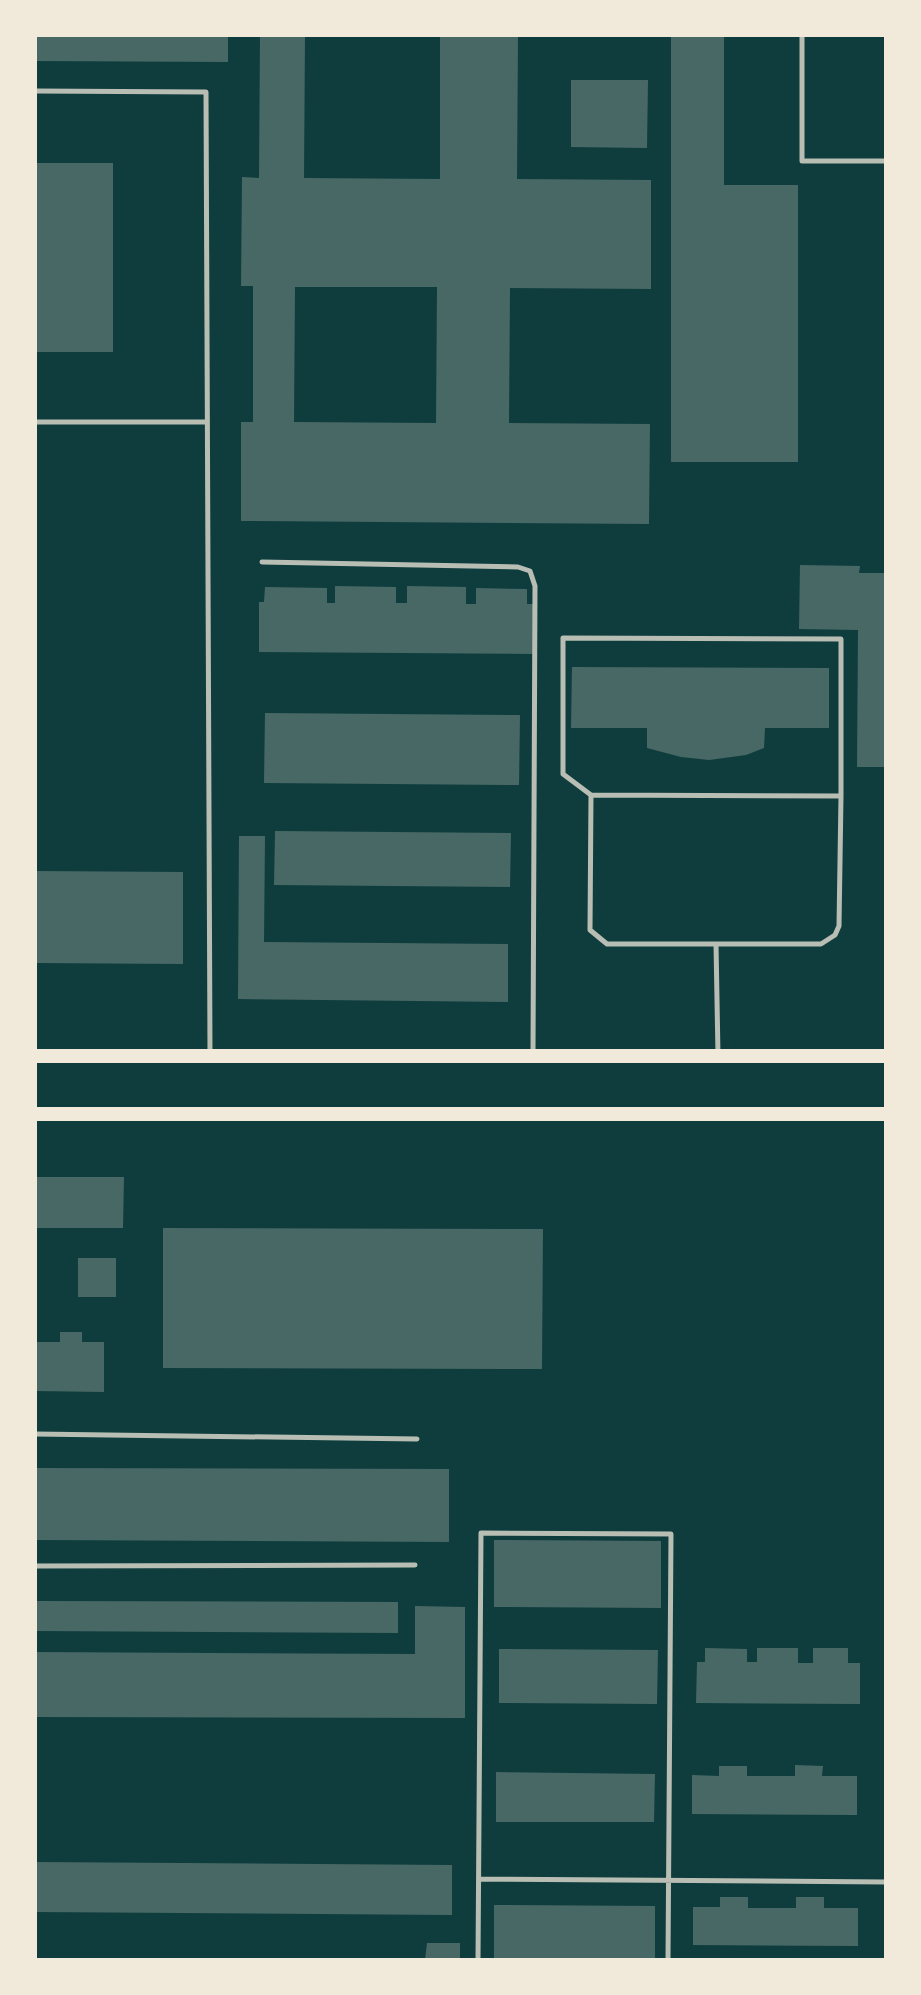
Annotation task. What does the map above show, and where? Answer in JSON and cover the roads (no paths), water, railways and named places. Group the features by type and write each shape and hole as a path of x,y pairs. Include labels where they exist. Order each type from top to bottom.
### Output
{"main road":[{"path":"35,1056 886,1056"},
{"path":"35,1114 886,1114"}],"lane":[{"path":"802,35 802,161 886,161"},
{"path":"35,91 206,92 210,1055"},
{"path":"35,422 207,422"},
{"path":"262,562 518,567 530,571 535,586 533,1055"},
{"path":"591,795 590,930 607,944 821,944 835,935 839,926 841,796 841,639 564,638 563,774 591,795 841,796"},
{"path":"716,944 718,1055"},
{"path":"35,1434 417,1439"},
{"path":"478,1960 481,1533 671,1534 668,1960"},
{"path":"35,1566 415,1565"},
{"path":"479,1879 886,1882"}]}
